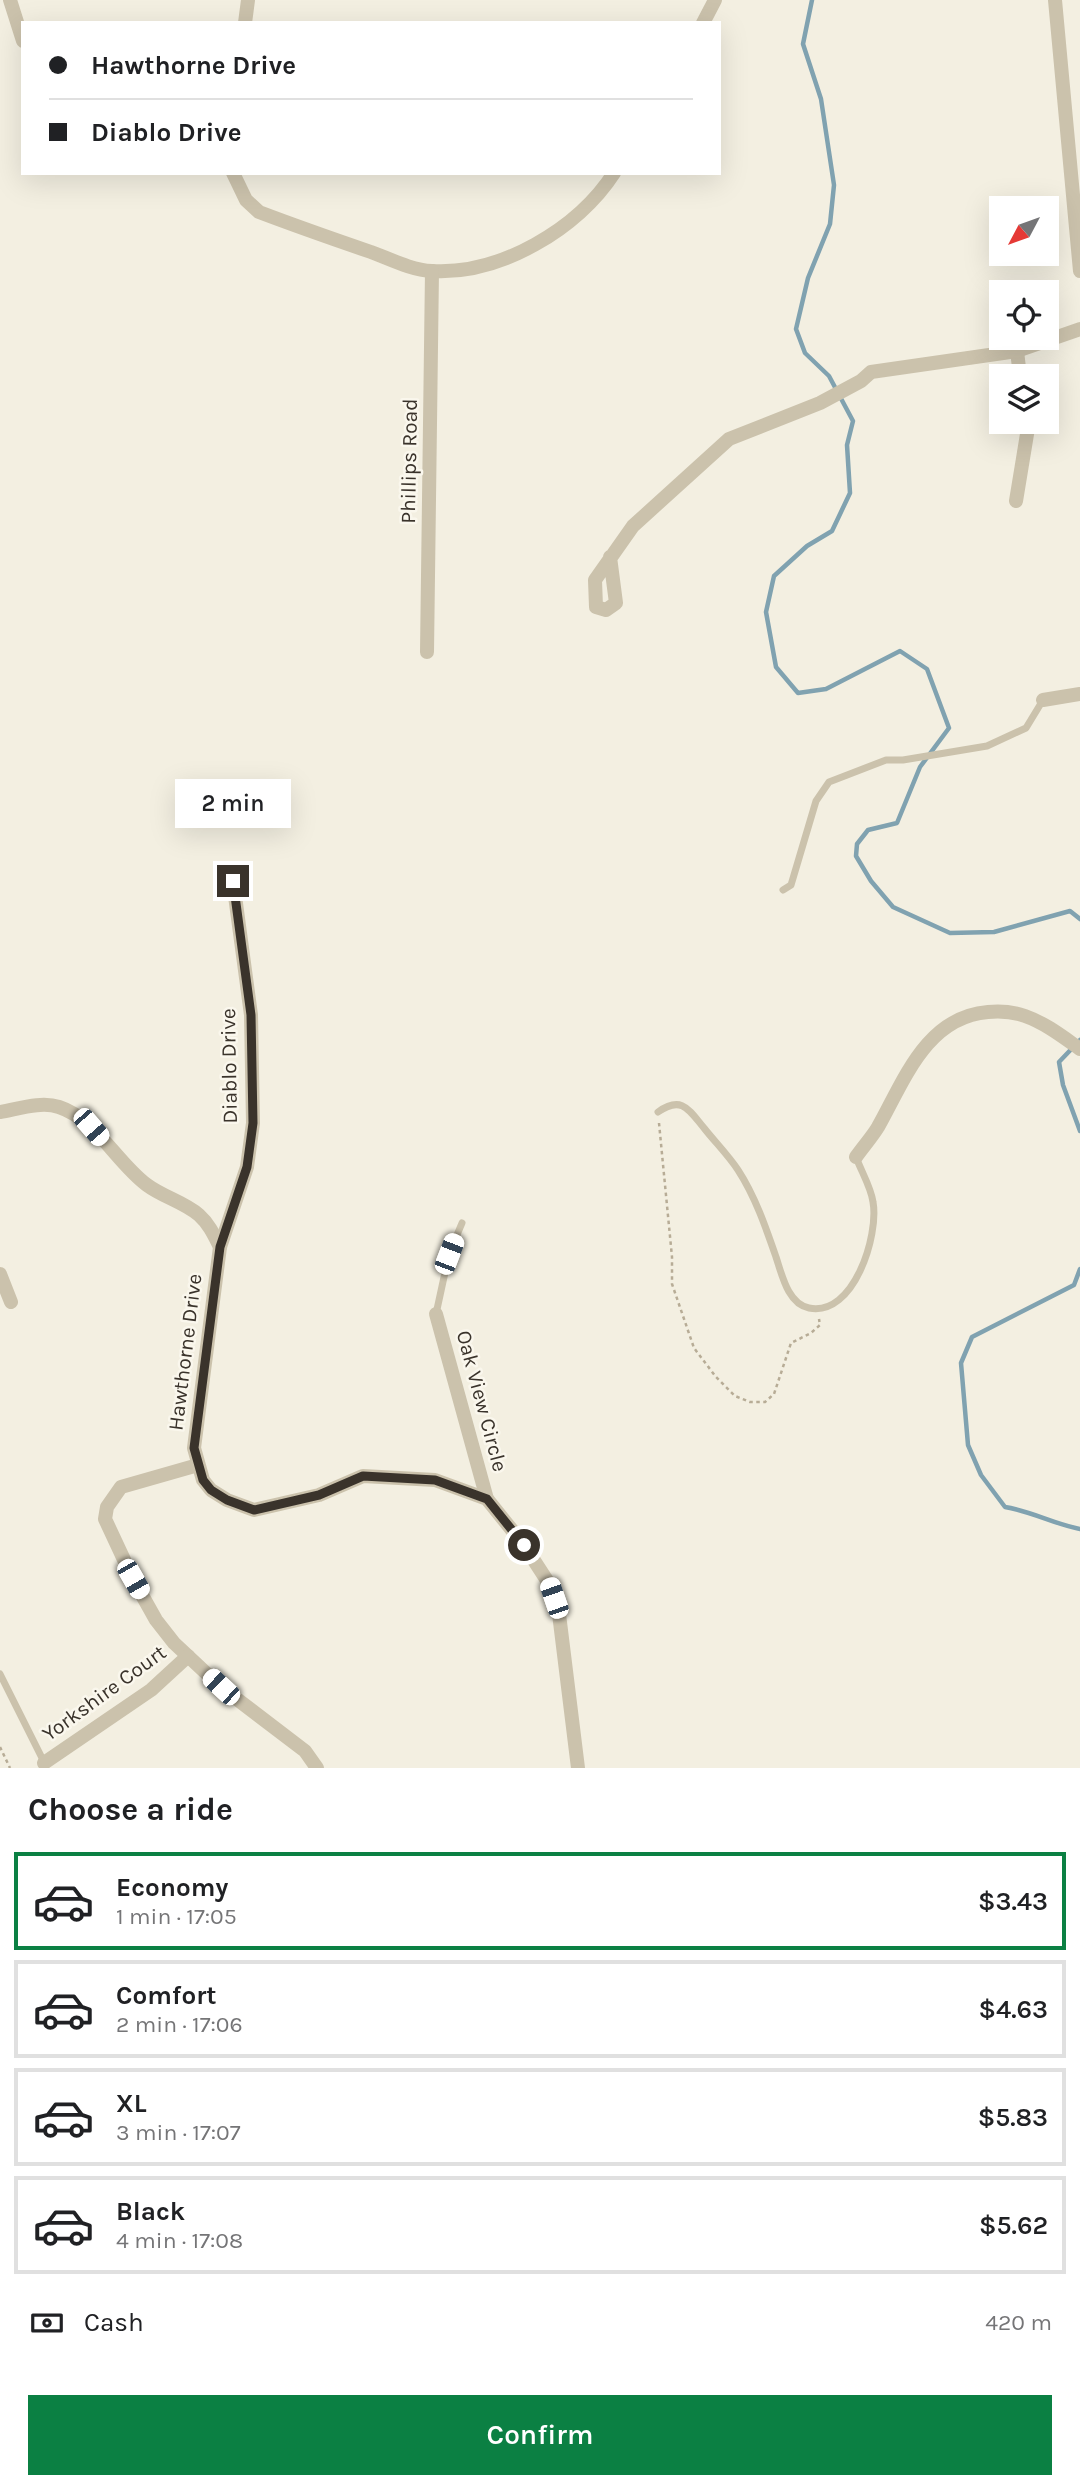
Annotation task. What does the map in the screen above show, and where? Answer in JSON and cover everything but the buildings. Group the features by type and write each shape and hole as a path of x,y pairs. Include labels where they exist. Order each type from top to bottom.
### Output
{"street":[{"path":"10,0 21,35"},
{"path":"246,21 248,0"},
{"path":"704,21 715,0"},
{"path":"1055,0 1080,271"},
{"path":"234,175 246,200 259,212 400,263 432,271 472,267 508,257 555,233 585,209 612,175"},
{"name":"Phillips Road","path":"427,652 432,271"},
{"path":"610,557 633,526 729,439 820,403 861,381 871,372 1017,351 1080,329"},
{"path":"1017,351 1019,364"},
{"path":"1016,501 1027,434"},
{"path":"1044,700 1080,694"},
{"name":"Diablo Drive","path":"220,1247 247,1167 253,1123 251,1015 233,881"},
{"path":"856,1157 877,1128 912,1064 952,1021 974,1013 1023,1015 1049,1028 1080,1049"},
{"name":"Hawthorne Drive","path":"0,1112 47,1104 61,1107 91,1127 128,1170 149,1187 198,1214 211,1228 220,1247 194,1448 198,1465"},
{"path":"0,1274 11,1302"},
{"name":"Oak View Circle","path":"436,1314 487,1499"},
{"path":"317,1768 305,1751 221,1687 174,1643 156,1620 105,1519 107,1507 121,1487 198,1465 203,1480 211,1490 227,1500 254,1510 319,1495 363,1476 435,1480 487,1499 548,1583 559,1614 578,1768"},
{"name":"Yorkshire Court","path":"46,1765 151,1689 188,1656"}],"lane":[{"path":"783,890 791,885 816,801 829,782 886,760 903,760 987,746 1026,728 1044,700"},
{"path":"658,1112 676,1103 693,1115 719,1146 747,1186 783,1279 794,1299 809,1308 826,1307 840,1298 854,1283 866,1258 873,1235 873,1202 856,1157"},
{"path":"436,1314 449,1254 462,1223"},
{"path":"0,1674 46,1765"}],"path":[{"path":"658,1112 672,1257 672,1284 694,1348 716,1377 735,1396 750,1402 765,1402 774,1394 792,1343 811,1334 820,1325 817,1308"},
{"path":"0,1747 10,1768"}],"waterway":[{"path":"812,0 803,44 821,99 834,185 830,224 808,278 796,329 805,353 829,376 853,421 847,445 850,493 832,531 807,546 774,576 766,612 776,667 798,693 826,689 900,651 927,669 949,728 920,767 897,823 868,830 857,844 856,856 871,881 893,907 950,933 994,932 1070,911 1080,919"},
{"path":"1080,1040 1059,1062 1063,1085 1080,1131"},
{"path":"1080,1269 1074,1285 972,1337 961,1363 968,1445 981,1475 1005,1507 1080,1529"}],"route":[{"path":"233,881 251,1015 253,1123 247,1167 220,1247 194,1448 203,1480 211,1490 227,1500 254,1510 319,1495 363,1476 435,1480 487,1499 524,1545"}]}
